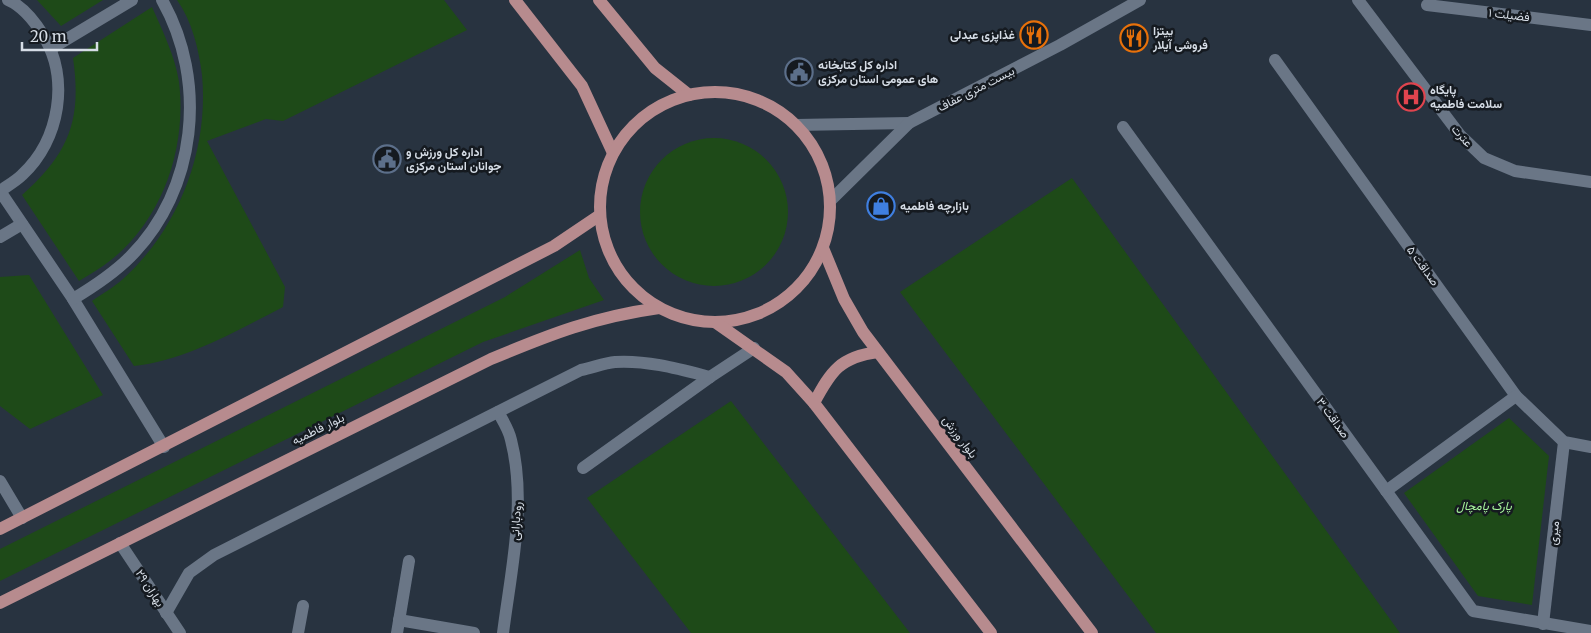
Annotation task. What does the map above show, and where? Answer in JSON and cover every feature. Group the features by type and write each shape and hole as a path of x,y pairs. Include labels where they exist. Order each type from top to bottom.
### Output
{"main road":[{"path":"515,0 582,86 613,153"},
{"path":"598,0 655,68 690,96"},
{"path":"712,92 743,96 758,100 778,111 796,126 810,142 821,160 828,180 830,201 829,225 823,248 813,269 798,287 781,302 761,313 738,320 696,321 659,308 640,295 624,278 612,258 603,237 600,194 605,173 613,153 627,133 645,116 666,103 690,96 712,92"},
{"path":"0,529 164,447 554,246 600,215"},
{"name":"بلوار ورزش","path":"823,248 855,319 878,352 1092,633"},
{"name":"بلوار فاطمیه","path":"0,603 500,356 554,333 591,320 659,308"},
{"path":"716,322 786,372 814,403 992,633"},
{"path":"814,403 826,381 838,365 859,354 878,352"}],"street":[{"path":"8,0 35,22 52,48 58,75 58,102 52,129 40,154 22,175 0,191 72,299 164,447"},
{"path":"52,48 132,0"},
{"path":"72,299 104,280 131,256 149,234 172,196 184,161 190,125 190,88 185,52 172,18 162,0"},
{"name":"بیست متری عفاف","path":"830,201 909,123 1060,45 1140,0"},
{"name":"عترت","path":"1358,0 1460,135 1484,158 1515,170 1591,182"},
{"name":"فضیلت ۱","path":"1427,5 1591,25"},
{"name":"صداقت ۵","path":"1275,60 1516,396 1564,442"},
{"path":"796,126 909,123"},
{"name":"صداقت ۳","path":"1123,127 1473,611 1591,631"},
{"path":"0,237 22,224"},
{"path":"583,468 710,377 754,348"},
{"path":"166,613 189,573 214,555 581,370 613,362 666,366 710,377"},
{"path":"1386,491 1516,396"},
{"name":"رودبارانی","path":"498,412 511,438 516,470 518,512 503,633"},
{"path":"1564,442 1591,447"},
{"name":"میری","path":"1543,624 1564,442"},
{"path":"0,481 22,518"},
{"name":"بهاران ۲۹","path":"120,543 180,633"},
{"path":"397,633 410,561"},
{"path":"298,633 303,606"},
{"path":"399,620 474,633"}],"green space":[{"path":"37,0 103,0 61,26"},
{"path":"177,0 444,0 467,30 283,121 266,119 207,141 285,287 283,307 192,351 153,363 134,366 92,301 123,279 143,259 160,236 186,186 195,159 203,103 202,75 194,36 187,17"},
{"path":"152,7 172,53 179,82 181,107 175,156 168,180 145,224 111,260 79,281 22,195 51,165 61,150 68,134 73,118 75,100 73,58"},
{"path":"714,138 742,144 766,160 782,184 788,212 782,240 766,264 742,280 714,286 686,280 662,264 646,240 640,212 646,184 662,160 686,144"},
{"path":"1072,178 1400,633 1156,633 900,292"},
{"path":"580,250 589,278 604,300 483,342 0,581 0,549 505,297"},
{"path":"29,275 103,395 30,429 0,406 0,277"},
{"path":"731,401 910,633 691,633 587,498"},
{"name":"پارک پامچال","path":"1509,418 1549,456 1532,605 1478,596 1404,493"}],"place":[{"name":"غذاپزی عبدلی","path":"1034,35"},
{"name":"پیتزا فروشی آیلار","path":"1134,38"},
{"name":"اداره کل کتابخانه های عمومی استان مرکزی","path":"799,72"},
{"name":"پایگاه سلامت فاطمیه","path":"1411,97"},
{"name":"اداره کل ورزش و جوانان استان مرکزی","path":"387,159"},
{"name":"بازارچه فاطمیه","path":"881,206"}]}
